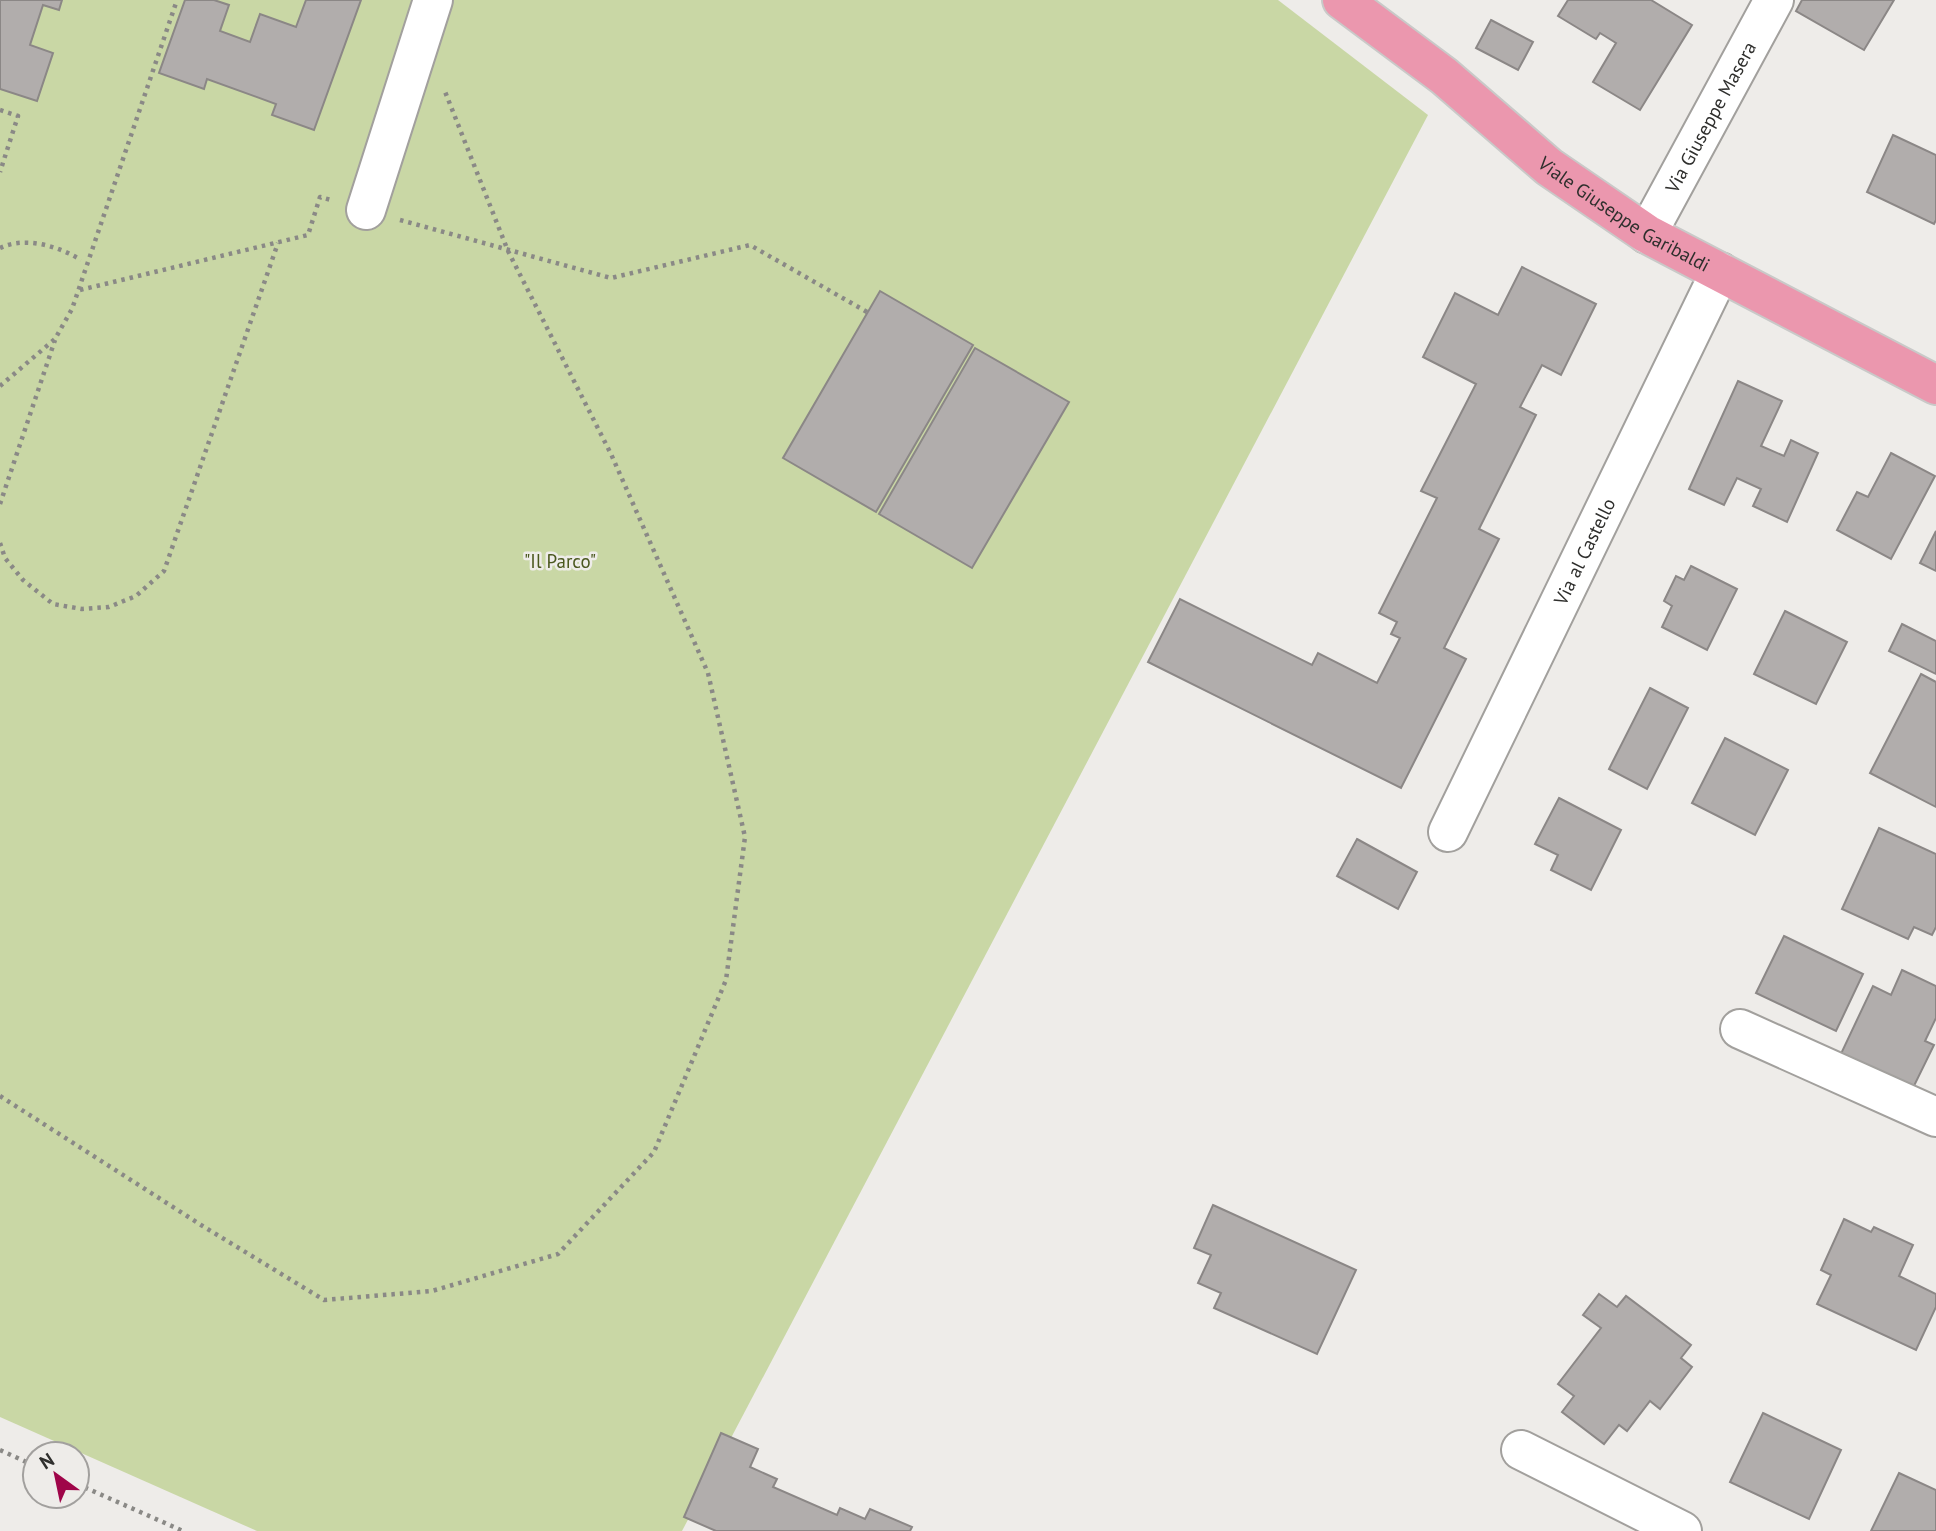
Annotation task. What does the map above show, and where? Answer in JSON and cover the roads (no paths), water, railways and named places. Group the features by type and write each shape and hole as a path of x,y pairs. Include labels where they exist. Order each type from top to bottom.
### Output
{"main road":[{"name":"Viale Giuseppe Garibaldi","path":"1342,0 1444,76 1549,167 1647,234 1936,386"}],"street":[{"path":"366,210 433,0"},
{"name":"Via Giuseppe Masera","path":"1647,234 1774,0"},
{"name":"Via al Castello","path":"1448,832 1720,272"},
{"path":"1740,1029 1933,1109"},
{"path":"1521,1450 1682,1531"}],"park label":[{"name":"\"Il Parco\"","path":"560,561"}]}
